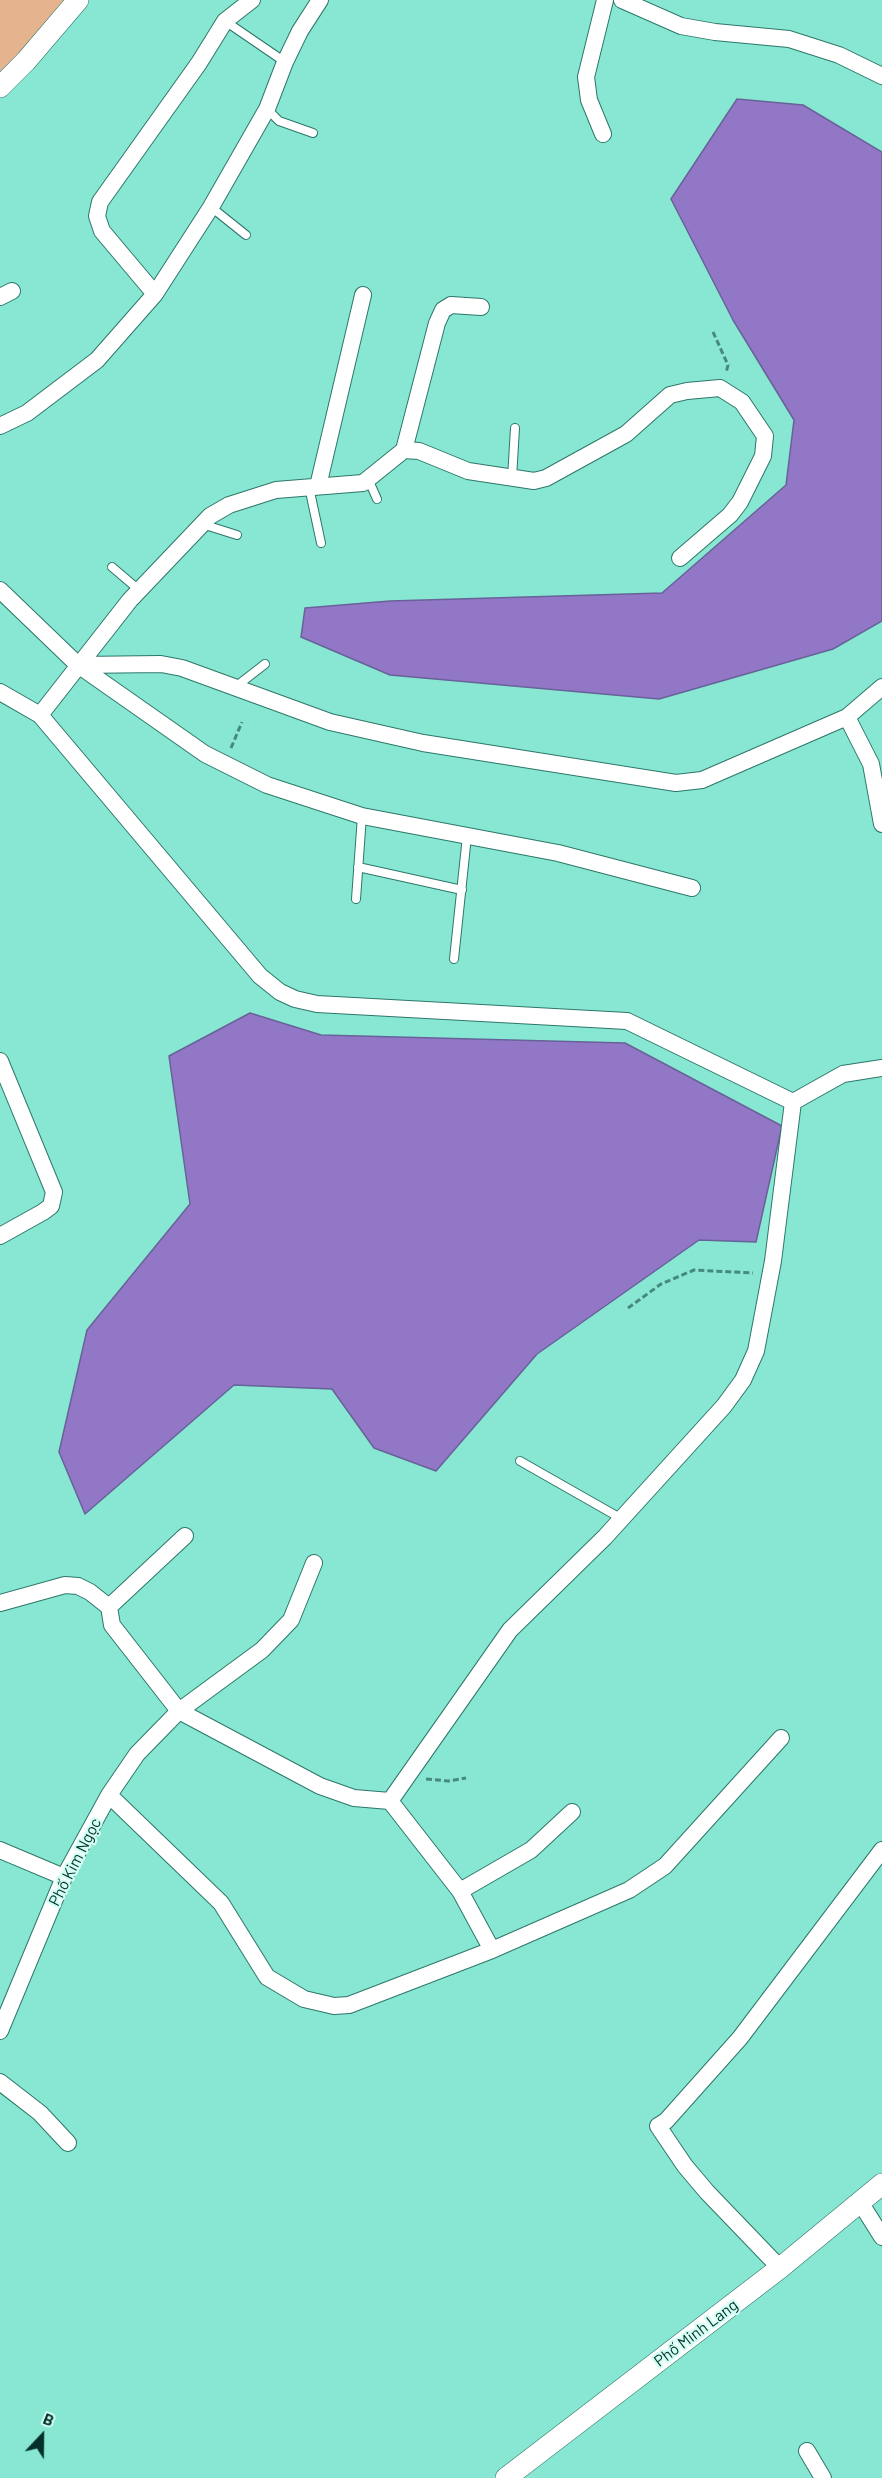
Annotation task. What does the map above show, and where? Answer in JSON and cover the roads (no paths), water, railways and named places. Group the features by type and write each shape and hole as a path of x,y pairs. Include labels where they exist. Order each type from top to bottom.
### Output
{"street":[{"path":"0,87 26,61 78,0"},
{"path":"155,294 102,231 97,216 100,202 200,63 225,21 252,0"},
{"path":"0,426 27,413 97,360 155,294 212,207 267,109 285,62 320,0"},
{"path":"603,134 589,100 586,77 605,0"},
{"path":"627,1 681,26 715,32 789,39 839,55 882,76"},
{"path":"313,487 363,295"},
{"path":"40,715 139,590 201,524 229,505 276,490 369,480 404,450 437,323 443,310 451,304 481,307"},
{"path":"404,450 419,451 468,471 534,481 546,478 626,434 669,395 720,388 742,402 765,436 764,456 740,502 730,515 680,558"},
{"path":"0,592 78,665 205,754 267,785 362,816 558,854 692,888"},
{"path":"78,665 161,664 182,668 330,722 423,743 676,783 702,780 847,717 882,687"},
{"path":"0,692 40,715 260,976 280,992 295,999 316,1004 627,1021 793,1102"},
{"path":"847,717 871,764 882,824"},
{"path":"0,1060 54,1192 51,1206 44,1212 0,1236"},
{"path":"793,1102 843,1074 882,1068"},
{"path":"390,1801 510,1630 622,1519 724,1406 743,1380 756,1351 770,1275 793,1102"},
{"path":"109,1607 185,1536"},
{"name":"Phố Kim Ngọc","path":"0,2031 64,1878 109,1795 137,1754 179,1711 262,1650 291,1620 314,1563"},
{"path":"0,1604 65,1585 78,1586 90,1592 109,1607 112,1625 179,1711 320,1786 354,1798 390,1801 460,1891 492,1950"},
{"path":"109,1795 221,1903 267,1977 304,1999 334,2006 349,2006 492,1950 629,1890 650,1877 665,1866 781,1738"},
{"path":"460,1891 531,1850 572,1812"},
{"path":"0,1850 64,1878"},
{"path":"780,2268 707,2192 658,2126 666,2121 740,2038 882,1850"},
{"path":"0,2082 40,2113 68,2143"},
{"name":"Phố Minh Lang","path":"506,2478 780,2268 882,2184"},
{"path":"860,2202 882,2237"},
{"path":"807,2451 823,2478"}],"lane":[{"path":"225,21 285,62"},
{"path":"267,109 279,121 313,133"},
{"path":"212,207 246,235"},
{"path":"512,478 515,428"},
{"path":"369,480 377,499"},
{"path":"313,487 321,543"},
{"path":"201,524 237,535"},
{"path":"112,567 139,590"},
{"path":"234,688 265,664"},
{"path":"356,899 362,816"},
{"path":"454,959 467,836"},
{"path":"358,867 462,890"},
{"path":"520,1461 622,1519"}]}
